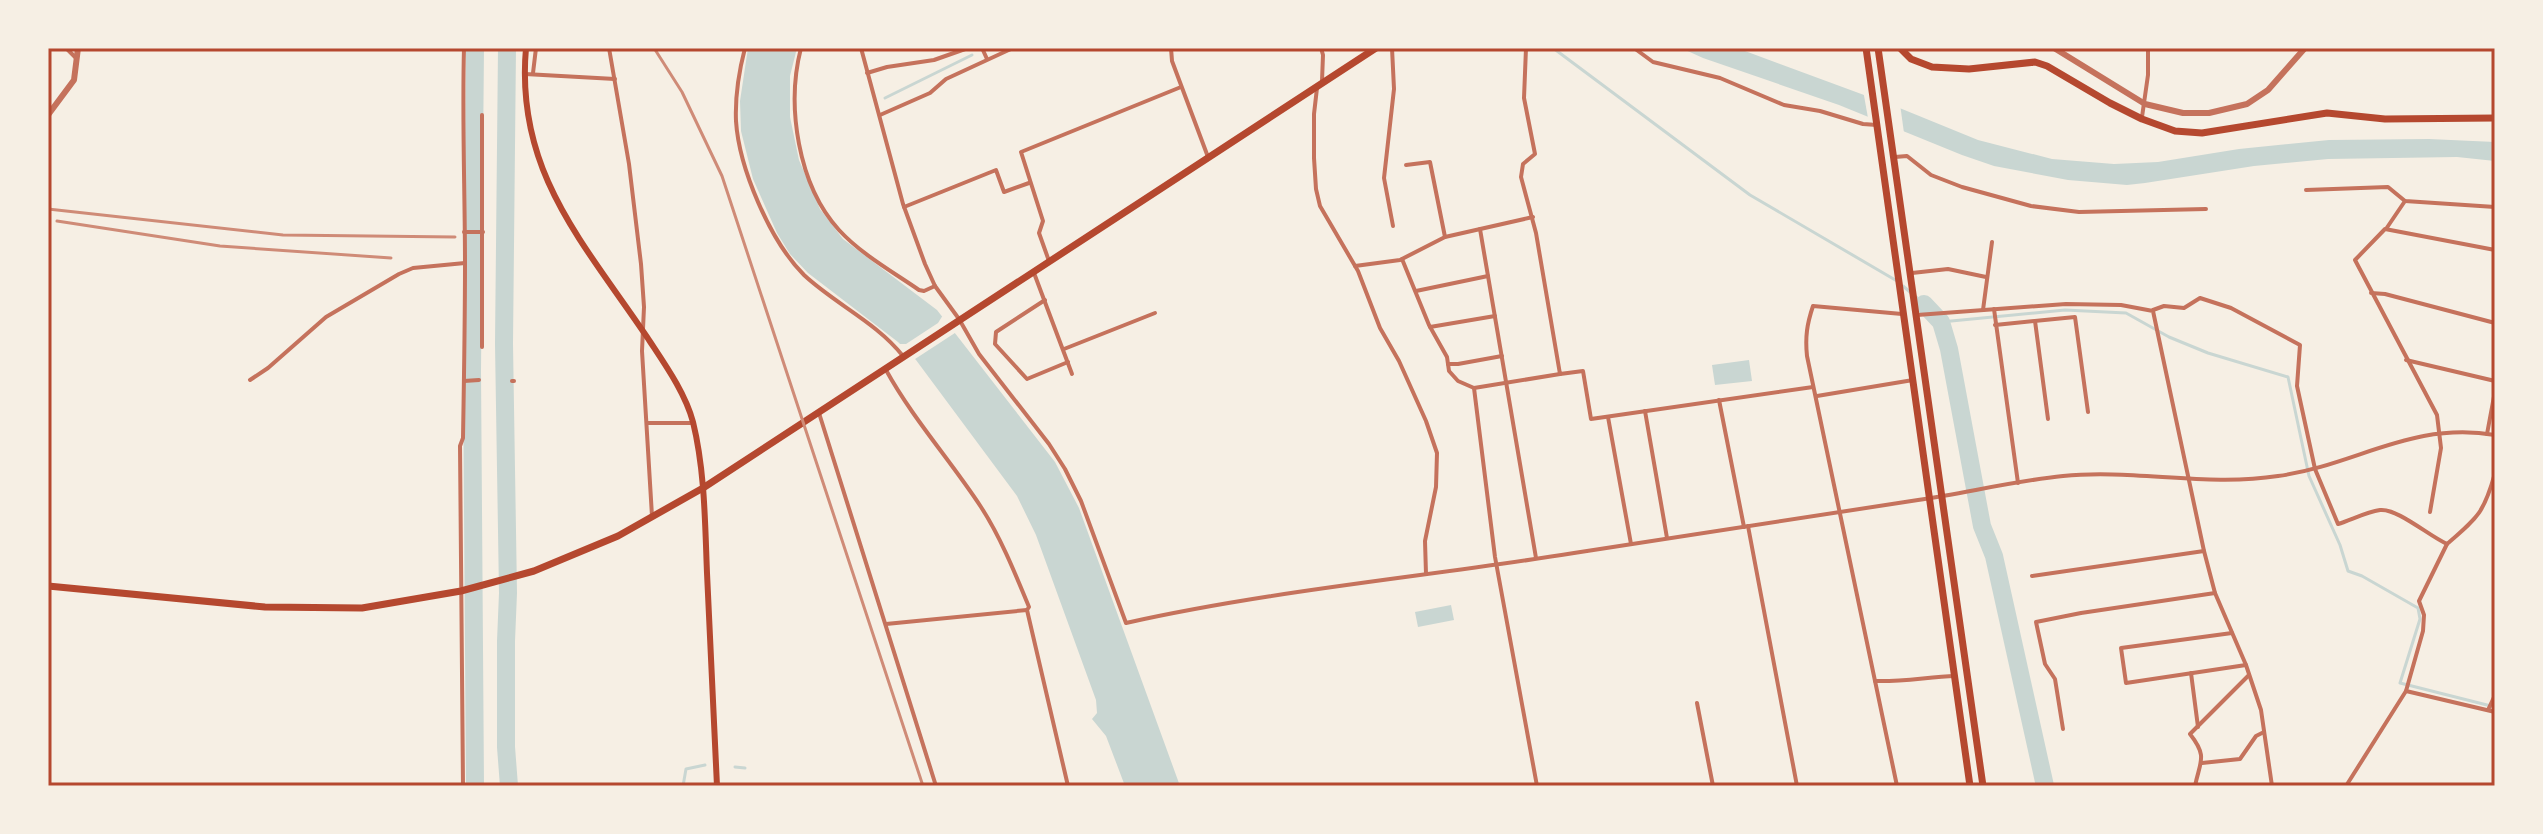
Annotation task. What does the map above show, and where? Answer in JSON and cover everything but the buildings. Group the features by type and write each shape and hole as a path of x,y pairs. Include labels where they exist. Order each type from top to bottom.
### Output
{"main road":[{"path":"526,48 524,101 528,124 549,186 570,224 682,395 693,423 703,488 717,786"},
{"path":"48,586 265,607 362,608 464,591 516,577 591,547 652,519 703,488 1376,48"},
{"path":"1866,48 1970,786"},
{"path":"1878,48 1919,313 1983,786"},
{"path":"1900,48 1911,59 1932,67 1969,69 2035,62 2142,119 2175,131 2202,133 2327,113 2385,119 2495,118"}],"street":[{"path":"66,48 76,59"},
{"path":"48,115 74,80 78,48"},
{"path":"463,786 464,591 460,446 466,381 464,48"},
{"path":"533,74 536,48"},
{"path":"609,48 636,211 644,307 642,351 652,519"},
{"path":"745,48 737,101 737,124 751,180 768,222 788,256 805,275 889,339 904,355"},
{"path":"801,48 795,79 794,117 803,157 823,208 846,237 919,290 935,286"},
{"path":"861,48 904,207 935,286 979,354 1065,469 1081,501 1126,623 1271,597 1667,539 2069,475 2247,479 2315,469 2395,441 2440,433 2495,435"},
{"path":"867,73 934,60 968,48"},
{"path":"982,48 987,59"},
{"path":"880,115 930,93 946,79 1013,48"},
{"path":"1171,48 1172,61 1208,157"},
{"path":"1321,48 1320,84 1314,114 1317,199 1355,266 1380,328 1426,421 1437,453 1436,487 1425,541 1426,574"},
{"path":"1392,48 1394,89 1384,178 1393,226"},
{"path":"1526,48 1524,98 1535,154 1523,164 1520,174 1533,217 1560,374"},
{"path":"1634,48 1653,62 1720,78 1784,105 1877,125"},
{"path":"2054,48 2145,104 2183,113 2209,113 2247,104 2268,90 2305,48"},
{"path":"2142,119 2148,48"},
{"path":"524,74 615,79"},
{"path":"1049,261 1039,233 1043,221 1021,152 1181,87"},
{"path":"482,115 482,347"},
{"path":"1895,157 1907,156 1931,175 1962,187 2031,206 2079,212 2206,209"},
{"path":"1406,165 1430,162 1445,237"},
{"path":"904,207 996,170 1004,192 1030,183"},
{"path":"2306,190 2388,187 2405,201 2495,207"},
{"path":"2405,201 2385,229 2355,260 2437,415 2441,448 2430,512"},
{"path":"1355,266 1402,259 1445,237 1533,217"},
{"path":"1480,229 1536,559"},
{"path":"2385,229 2495,250"},
{"path":"466,232 482,232"},
{"path":"1983,310 1992,242"},
{"path":"1402,259 1430,327 1447,357 1449,371 1458,381 1474,388 1583,371 1591,419 1813,387"},
{"path":"250,380 326,317 399,274 413,268 465,263"},
{"path":"1912,276 1945,269 1986,277"},
{"path":"1034,271 1072,374"},
{"path":"1416,291 1489,276"},
{"path":"2371,293 2495,323"},
{"path":"1919,313 1994,311 2066,304 2121,305 2153,311 2164,306 2184,308 2200,298 2231,308 2300,345 2297,386 2315,469 2338,524 2379,510 2391,511 2432,538 2447,544"},
{"path":"1045,300 996,332 995,344 1027,379 1068,362"},
{"path":"1897,786 1813,387 1805,335 1813,306 1905,314"},
{"path":"1994,311 2018,483"},
{"path":"2153,311 2204,551 2215,593 2246,665 2261,710 2272,786"},
{"path":"1063,350 1155,313"},
{"path":"1430,327 1495,316"},
{"path":"1995,324 2075,317 2088,412"},
{"path":"2035,321 2048,419"},
{"path":"1448,364 1502,356"},
{"path":"2406,360 2495,381"},
{"path":"885,368 982,509 1004,548 1029,607 1027,610 1068,786"},
{"path":"466,381 479,380"},
{"path":"1816,396 1913,380"},
{"path":"1474,388 1498,564 1537,786"},
{"path":"2487,434 2495,391"},
{"path":"1719,400 1797,786"},
{"path":"1645,411 1667,539"},
{"path":"819,413 936,786"},
{"path":"1608,417 1631,544"},
{"path":"647,423 693,423"},
{"path":"2346,786 2406,690 2423,631 2424,615 2419,601 2447,544 2475,519 2486,504 2495,473"},
{"path":"2032,576 2204,551"},
{"path":"2063,729 2055,679 2045,664 2036,622 2215,593"},
{"path":"886,624 1027,610"},
{"path":"2232,633 2121,648 2126,683 2246,665"},
{"path":"2191,673 2198,727"},
{"path":"2195,786 2202,763 2200,747 2190,734 2249,675"},
{"path":"1875,681 1903,682 1916,678 1955,676"},
{"path":"2406,690 2495,712"},
{"path":"2488,710 2494,697"},
{"path":"1697,703 1713,786"},
{"path":"2202,763 2240,759 2256,736 2264,732"}],"shaded area":[{"path":"748,48 797,48 790,76 790,117 799,160 820,209 843,239 937,310 1055,462 1079,508 1180,786 1125,786 1106,736 1092,719 1097,713 1096,700 1036,535 1017,496 916,360 898,342 808,273 790,254 777,233 753,179 741,131 740,101"},
{"path":"1681,48 1737,48 1978,140 2052,159 2114,164 2158,162 2239,149 2329,140 2429,139 2495,142 2495,161 2457,157 2328,159 2254,166 2127,185 2068,180 1994,166 1839,105"},
{"path":"1749,360 1752,381 1715,385 1712,365"},
{"path":"1451,605 1454,620 1418,627 1415,612"}],"pier":[{"path":"1863,90 1900,104 1904,133 1868,118"},
{"path":"943,315 958,331 912,361 897,344 906,344 938,323"}],"waterway":[{"path":"475,48 472,371 475,786"},
{"path":"507,48 504,344 508,593 506,747 509,786"},
{"path":"1553,48 1750,195 1897,281"},
{"path":"885,98 972,55"},
{"path":"1903,286 1924,304"},
{"path":"1924,304 1941,322 1949,349 1982,526 1994,556 2045,786"},
{"path":"1941,322 2065,310 2126,313 2169,337 2208,353 2288,377 2309,476 2340,545 2348,571 2418,608 2420,619 2400,683 2495,707"},
{"path":"683,786 686,769 705,765"},
{"path":"735,767 745,768"}],"railway":[{"path":"654,48 682,92 722,176 923,786"},
{"path":"48,209 283,235 455,237"},
{"path":"57,221 220,246 391,258"}]}
